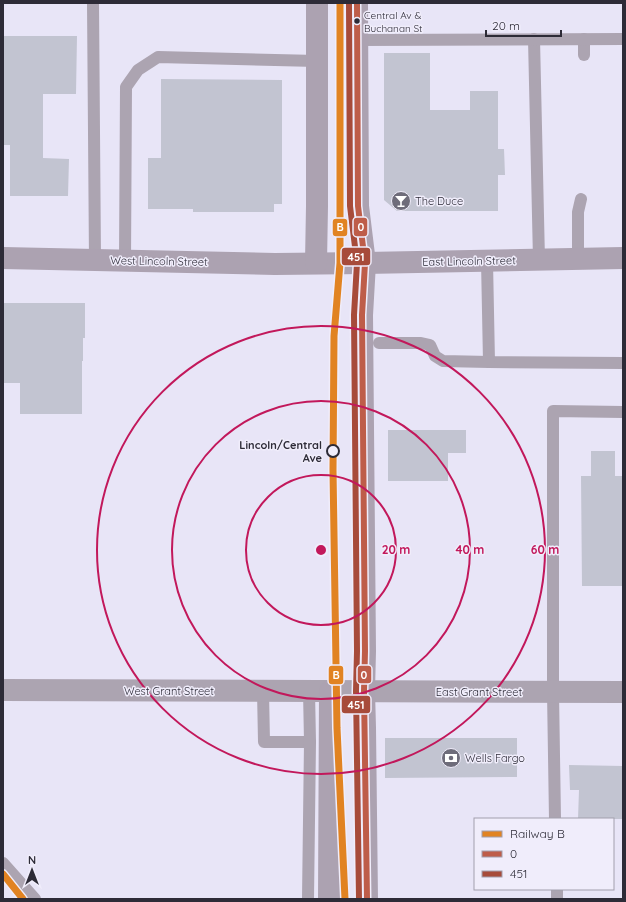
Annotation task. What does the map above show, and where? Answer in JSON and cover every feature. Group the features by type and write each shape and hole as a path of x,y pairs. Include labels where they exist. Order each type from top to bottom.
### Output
{"main road":[{"path":"316,263 318,3"},
{"path":"357,3 358,206 365,263 362,315 365,651 364,691 367,899"},
{"name":"West Lincoln Street","path":"3,258 267,264 316,263"},
{"name":"East Lincoln Street","path":"316,263 623,258"},
{"path":"325,691 329,899"}],"street":[{"name":"West Grant Street","path":"3,690 325,691"},
{"name":"East Grant Street","path":"325,691 623,692"}],"lane":[{"path":"93,3 95,260"},
{"path":"534,39 539,260"},
{"path":"584,39 584,55"},
{"path":"357,40 623,39"},
{"path":"125,261 126,87 138,70 158,57 318,61"},
{"path":"578,259 578,212 581,199"},
{"path":"487,261 489,362"},
{"path":"379,343 421,343 430,345 435,356 443,361 623,363"},
{"path":"555,818 553,692 553,411 623,412"},
{"path":"263,691 264,742 310,742"},
{"path":"308,899 310,742 325,691"},
{"path":"3,863 35,899"}],"building":[{"path":"3,36 77,36 76,94 43,94 43,158 69,159 68,196 10,196 10,145 3,145"},
{"path":"384,53 430,53 430,110 470,110 470,91 498,91 498,149 504,149 505,175 498,175 498,211 397,211 384,200"},
{"path":"161,79 282,80 282,204 274,204 274,212 193,212 193,209 148,209 148,158 161,158"},
{"path":"3,303 85,303 85,338 83,338 82,361 82,414 20,414 20,383 3,383"},
{"path":"388,430 466,430 466,453 448,453 448,481 388,481"},
{"path":"591,451 615,451 615,476 623,476 623,586 582,586 581,476 591,476"},
{"name":"Wells Fargo","path":"385,738 517,738 517,777 385,778"},
{"path":"569,765 623,766 623,819 578,818 579,790 570,790"}],"rail line":[{"name":"B","path":"340,3 340,263 334,336 333,470 337,728 345,899"},
{"name":"B","path":"3,874 23,899"}],"transit line":[{"name":"451","path":"349,3 350,206 357,263 354,315 357,651 356,691 359,899"},
{"name":"0","path":"357,3 358,206 365,263 362,315 365,651 364,691 367,899"}],"place":[{"name":"Central Av & Buchanan St","path":"357,21"},
{"name":"The Duce","path":"401,201"},
{"name":"Lincoln/Central Ave","path":"333,451"},
{"name":"Wells Fargo","path":"451,758"}]}
